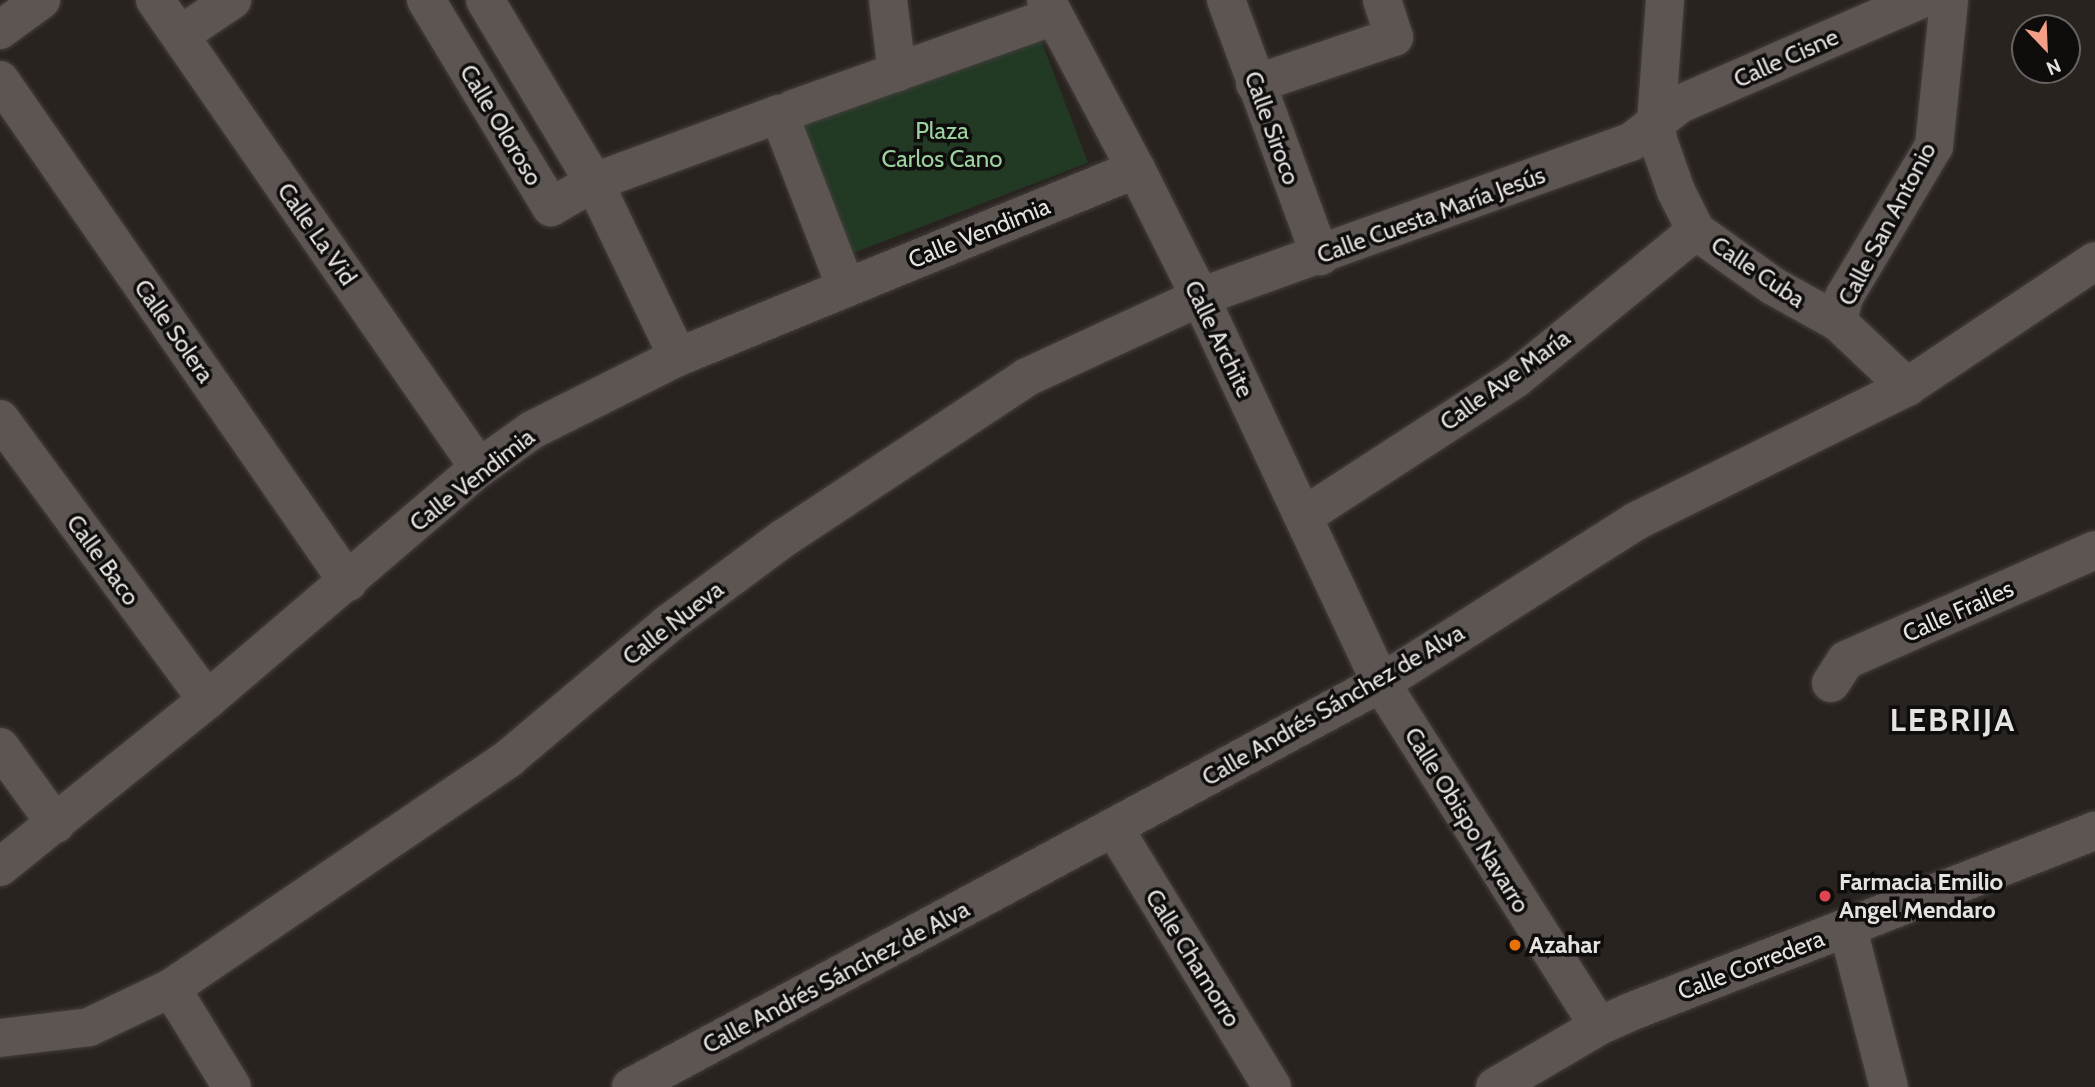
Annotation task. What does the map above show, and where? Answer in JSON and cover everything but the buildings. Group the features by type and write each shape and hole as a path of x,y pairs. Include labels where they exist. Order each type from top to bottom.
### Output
{"street":[{"path":"0,30 41,0"},
{"name":"Calle La Vid","path":"155,0 479,468"},
{"path":"180,35 232,0"},
{"name":"Calle Oloroso","path":"426,0 551,207 594,182"},
{"name":"Calle Oloroso","path":"485,0 594,182 678,357"},
{"path":"888,0 897,72"},
{"name":"Calle Siroco","path":"1226,0 1320,256"},
{"path":"1255,84 1394,37 1382,0"},
{"name":"Calle Cuba","path":"1665,0 1656,122 1658,139 1676,191 1696,231 1773,286 1838,322 1908,387"},
{"name":"Calle Cisne","path":"1656,122 1680,104 1919,0"},
{"name":"Calle San Antonio","path":"1838,322 1844,297 1934,146 1949,0"},
{"path":"594,182 897,72 1050,8"},
{"name":"Calle Archite","path":"1050,8 1136,169 1200,297 1381,683"},
{"name":"Calle Solera","path":"0,80 348,582"},
{"path":"786,112 846,288"},
{"name":"Calle Cuesta María Jesús","path":"1200,297 1631,142 1656,122"},
{"name":"Calle Vendimia","path":"0,867 207,700 479,468 532,430 678,357 1136,169"},
{"name":"Calle Ave María","path":"1304,516 1515,379 1696,231"},
{"name":"Calle Andrés Sánchez de Alva","path":"631,1087 1381,683 1636,521 1908,387 2095,261"},
{"name":"Calle Nueva","path":"0,1038 89,1027 171,988 509,758 668,624 784,538 1027,377 1200,297"},
{"name":"Calle Baco","path":"0,419 207,700"},
{"name":"Calle Frailes","path":"1831,683 1846,660 2095,550"},
{"name":"Calle Obispo Navarro","path":"1381,683 1599,1026"},
{"path":"0,747 56,824"},
{"name":"Calle Chamorro","path":"1114,828 1272,1087"},
{"name":"Calle Corredera","path":"1495,1087 1599,1026 1718,976 1848,929 2095,831"},
{"path":"1848,929 1889,1087"},
{"path":"171,988 232,1087"}],"green space":[{"name":"Plaza Carlos Cano","path":"1038,32 1088,163 845,256 794,126"}],"place":[{"name":"Farmacia Emilio Angel Mendaro","path":"1825,896"},
{"name":"Azahar","path":"1515,945"}],"district":[{"name":"LEBRIJA","path":"1953,720"}]}
